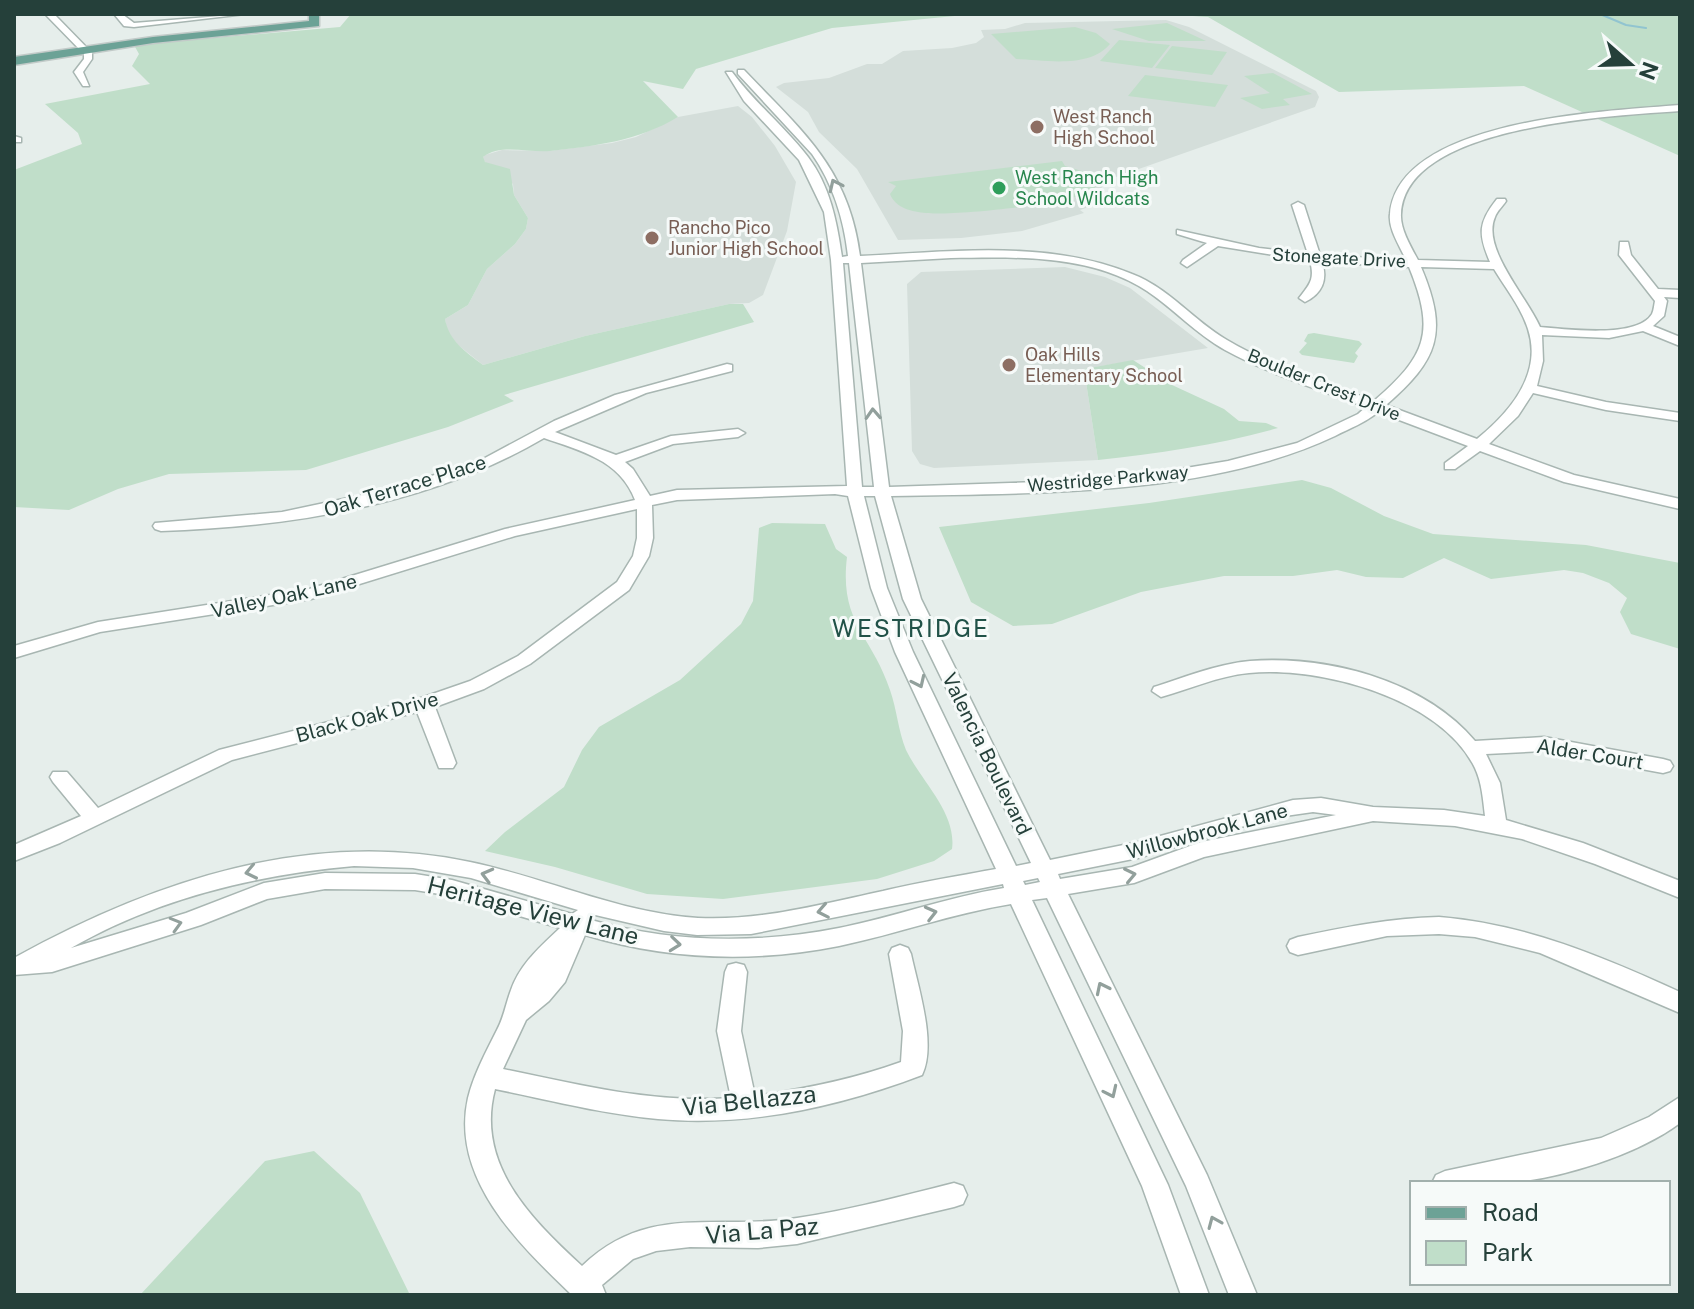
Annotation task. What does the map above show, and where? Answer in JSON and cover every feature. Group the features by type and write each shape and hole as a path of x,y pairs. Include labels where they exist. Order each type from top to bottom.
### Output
{"main road":[{"path":"14,61 309,19"}],"street":[{"path":"49,14 90,56 78,72 86,84"},
{"path":"118,14 131,25 241,14"},
{"name":"Valencia Boulevard","path":"1195,1295 1155,1185 904,652 869,558 855,492 837,260 830,212 811,170 795,147 747,99 735,73 805,138 827,168 845,209 882,491 897,556 928,634 1198,1183 1243,1295"},
{"name":"Westridge Parkway","path":"855,492 1085,484 1180,475 1243,462 1309,443 1377,407 1412,375 1423,358 1430,338 1432,318 1428,298 1399,233 1395,204 1408,176 1433,156 1481,136 1680,108"},
{"path":"1450,466 1510,417 1529,388 1537,359 1535,330 1489,247 1485,225 1492,209 1501,201"},
{"path":"1298,205 1320,275 1318,283 1305,298"},
{"name":"Stonegate Drive","path":"1181,232 1250,252 1500,266"},
{"path":"1187,263 1214,244"},
{"path":"1535,330 1592,335 1644,327 1660,315 1658,293 1625,255 1624,244"},
{"name":"Boulder Crest Drive","path":"837,260 1021,256 1094,265 1129,276 1157,291 1218,341 1266,365 1569,479 1680,504"},
{"path":"1658,293 1680,294"},
{"path":"1644,327 1680,342"},
{"name":"Oak Terrace Place","path":"161,526 231,525 316,513 478,466 597,407 690,376 727,368"},
{"path":"1529,388 1606,406 1680,417"},
{"path":"543,433 614,461 635,481 645,504"},
{"path":"614,461 671,440 738,433"},
{"name":"Valley Oak Lane","path":"14,652 98,627 311,594 511,532 645,504 676,507 836,499 855,492"},
{"name":"Black Oak Drive","path":"14,853 53,838 226,755 424,704 501,675 623,586 635,573 643,556 645,504"},
{"path":"1161,691 1248,667 1301,667 1333,672 1385,688 1436,717 1470,748 1481,762 1490,783 1496,825"},
{"path":"424,704 446,763"},
{"name":"Alder Court","path":"1470,748 1555,745 1663,766"},
{"path":"60,777 94,817"},
{"name":"Willowbrook Lane","path":"1048,878 1134,875 1201,850 1372,814 1414,814 1496,825 1577,848 1680,890"},
{"name":"Heritage View Lane","path":"16,968 52,963 133,938 264,891 325,881 427,884 583,915 670,945 735,949 839,937 977,901 1014,884 1048,878"},
{"path":"583,915 567,959 547,991 516,1014 488,1077 479,1107 485,1167 520,1226 587,1290"},
{"path":"1298,946 1397,926 1438,924 1477,928 1517,935 1558,948 1680,1003"},
{"name":"Via Bellazza","path":"488,1077 658,1109 705,1110 772,1103 879,1082 913,1068 915,1031 900,954"},
{"path":"736,972 729,1031 745,1106"},
{"path":"1454,1181 1616,1145 1651,1130 1680,1108"},
{"name":"Via La Paz","path":"587,1290 613,1255 639,1242 672,1235 773,1235 823,1227 954,1195"}],"shaded area":[{"name":"West Ranch High School","path":"1166,20 1189,27 1316,91 1319,97 1315,107 1116,177 1103,185 1092,206 1080,210 1084,213 1022,231 961,238 898,240 857,169 819,132 808,112 776,87 784,83 829,78 867,64 882,64 903,51 976,43 984,37 981,30 1005,29 1025,23"},
{"name":"Rancho Pico Junior High School","path":"738,106 752,117 775,146 796,182 787,231 763,295 749,303 729,304 585,336 483,365 458,345 447,331 445,319 468,305 487,269 515,244 526,229 528,218 514,195 513,184 485,162 482,158 485,155 502,150 549,151 612,143 636,137 678,117"},
{"name":"Oak Hills Elementary School","path":"1065,267 1105,277 1130,288 1208,348 1084,369 1098,460 934,468 920,464 912,451 907,284 921,272"}],"green space":[{"path":"351,14 975,14 832,28 696,69 683,89 643,81 678,117 647,132 616,141 550,151 498,150 483,157 485,162 510,169 514,195 528,218 526,229 515,244 487,269 468,305 445,319 454,340 483,365 585,336 729,304 743,304 754,322 504,395 514,401 448,427 306,470 169,474 118,489 69,510 14,507 14,170 82,144 78,133 45,104 150,84 132,66 139,54 134,45 340,27"},
{"path":"1162,14 1680,14 1680,156 1524,86 1339,92 1208,17"},
{"path":"1167,23 1206,41 1149,41 1112,29"},
{"path":"1075,27 1096,33 1110,44 1101,52 1079,60 1016,59 991,34"},
{"path":"1119,40 1170,45 1152,68 1100,61"},
{"path":"1172,46 1227,52 1212,75 1155,68"},
{"path":"1273,73 1312,94 1283,99 1290,105 1262,109 1240,98 1270,93 1244,76"},
{"path":"1145,75 1228,85 1215,107 1128,96"},
{"path":"1062,161 1065,166 1085,172 1097,183 1094,190 1063,200 1013,208 926,213 896,203 890,194 896,186 888,182"},
{"path":"1308,334 1359,341 1362,344 1355,353 1358,356 1354,363 1302,355 1299,352 1307,343 1304,341"},
{"path":"1133,360 1172,385 1224,409 1239,421 1266,423 1278,428 1189,448 1098,460 1084,369"},
{"path":"1302,480 1331,488 1384,516 1433,534 1586,545 1680,563 1680,649 1631,634 1620,612 1627,598 1609,583 1564,570 1491,579 1444,558 1403,578 1366,577 1337,570 1293,576 1224,576 1141,592 1052,624 1013,626 971,602 939,527 1149,503"},
{"path":"772,523 825,524 836,549 847,557 846,579 852,614 883,671 906,750 944,810 952,836 952,849 934,861 877,879 723,899 647,894 555,867 485,851 564,787 582,750 599,727 680,680 741,624 753,601 759,528"},
{"path":"314,1151 360,1193 410,1295 140,1295 265,1161"}],"waterway":[{"path":"1600,14 1626,25 1646,28"}],"place":[{"name":"West Ranch High School","path":"1037,127"},
{"name":"West Ranch High School Wildcats","path":"999,188"},
{"name":"Rancho Pico Junior High School","path":"652,238"},
{"name":"Oak Hills Elementary School","path":"1009,365"}],"district":[{"name":"WESTRIDGE","path":"911,629"}]}
